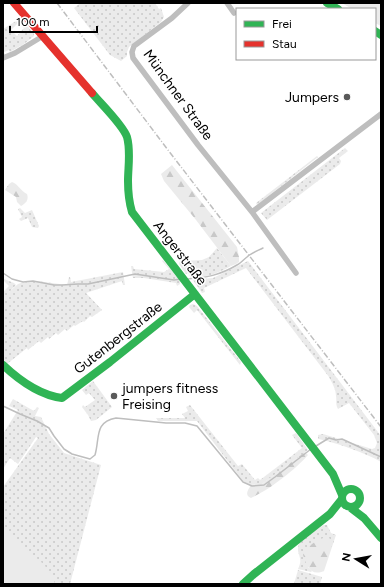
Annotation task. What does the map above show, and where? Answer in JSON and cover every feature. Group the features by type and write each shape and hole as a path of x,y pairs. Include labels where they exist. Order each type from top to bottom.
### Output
{"street":[{"name":"Angerstraße","path":"14,3 119,124 125,133 128,141 128,193 130,209 333,474 351,489"},
{"name":"Münchner Straße","path":"188,3 172,18 134,46 132,52 133,58 198,145 252,212 296,273"},
{"path":"227,3 234,13"},
{"path":"327,3 336,8"},
{"path":"3,58 15,53 43,36"},
{"path":"252,212 381,114"},
{"name":"Gutenbergstraße","path":"3,365 27,384 56,398 62,398 110,362 195,294"},
{"name":"Angerstraße","path":"333,474 342,497"},
{"path":"243,584 330,514 346,491 354,489 360,494 362,507 369,522"},
{"path":"342,497 343,504 356,510 369,522 381,538"},
{"path":"330,514 349,507 357,506 360,499"}],"green space":[{"path":"79,3 155,3 159,9 161,8 164,17 161,22 129,47 127,56 121,61 110,55 74,8"},
{"path":"342,3 381,3 381,26 376,24 376,8 350,8"},
{"path":"21,18 22,19 11,30 17,36 24,28 21,25 24,22 34,36 10,52 9,50 4,52 5,55 3,56 3,29"},
{"path":"345,148 348,151 339,158 341,161 340,164 267,220 261,213"},
{"path":"317,156 318,157 257,205 256,203"},
{"path":"172,165 237,247 239,262 231,266 164,181 161,174"},
{"path":"12,182 27,194 27,201 21,206 17,202 16,197 5,190"},
{"path":"20,208 25,213 32,210 39,226 38,228 32,227 28,218 21,221 19,219 22,217 18,209"},
{"path":"217,248 231,266 212,275 191,278 179,264 180,261 202,260 209,257"},
{"path":"163,260 180,281 180,284 177,286 176,283 144,278 133,278 131,266 133,266 134,269 164,272 169,269 162,261"},
{"path":"248,261 381,436 381,462 359,452 318,438 318,435 323,434 372,449 375,448 377,443 374,435 349,403 338,409 334,386 329,377 246,268 204,288 205,292 202,293 193,280 213,278"},
{"path":"123,272 125,285 123,285 122,281 86,293 102,310 92,317 90,316 84,322 83,321 75,326 74,325 67,331 65,329 58,335 56,333 41,343 39,341 28,350 27,348 7,364 3,359 3,292 9,286 3,280 4,279 16,285 8,293 21,283 37,281 67,285 69,277 71,282"},
{"path":"193,304 197,306 241,362 240,365 197,310 194,313 189,307"},
{"path":"93,381 112,407 96,420 91,421 82,407 83,405 85,407 95,400 89,393 86,395 82,390"},
{"path":"13,399 34,411 37,407 39,408 35,416 41,417 49,434 64,453 101,465 70,584 38,584 3,529 3,487 38,438 36,437 18,464 10,458 3,469 3,434 18,410 9,406"},
{"path":"190,405 238,466 242,464 255,480 258,478 260,480 302,448 292,435 296,433 308,450 262,484 251,485 243,481 197,421 158,421 156,418 185,418 182,414 188,411 186,407"},
{"path":"305,452 308,455 296,467 266,490 251,498 249,497 247,492 251,485 262,484"},
{"path":"324,525 327,525 331,533 336,535 332,547 332,540 308,567 312,571 311,572 298,569 300,561 298,551 299,544"},
{"path":"3,527 47,568 55,584 3,583"},
{"path":"327,537 332,540 332,547 324,571 312,571 306,563 303,555 313,543"},
{"path":"298,570 322,577 320,584 294,584"}],"waterway":[{"path":"187,279 219,274 238,264 250,254 263,248"},
{"path":"3,273 12,279 23,282 33,281 54,285 88,284 135,274 174,280 181,279"},
{"path":"3,406 49,428 64,449 72,454 90,459 95,455 101,427 109,420 116,418 166,423 185,423 197,426 243,482 252,486 264,485 311,449"},
{"path":"316,446 329,438 336,440 342,439 381,457"}],"railway":[{"path":"57,3 381,427"}],"traffic: fast":[{"path":"327,3 336,8"},
{"path":"376,32 381,35"},
{"path":"92,93 117,121 127,137 129,153 128,189 132,212 333,474 342,495"},
{"path":"3,365 30,386 45,394 62,398 110,362 195,294"},
{"path":"347,489 355,489 360,494 360,498 358,505 355,507 347,507 342,502 342,494 347,489"},
{"path":"243,584 330,514 342,499"},
{"path":"351,508 364,518 381,538"}],"traffic: jam":[{"path":"14,3 92,93"}],"place":[{"name":"Jumpers","path":"347,97"},
{"name":"jumpers fitness Freising","path":"114,396"}]}
